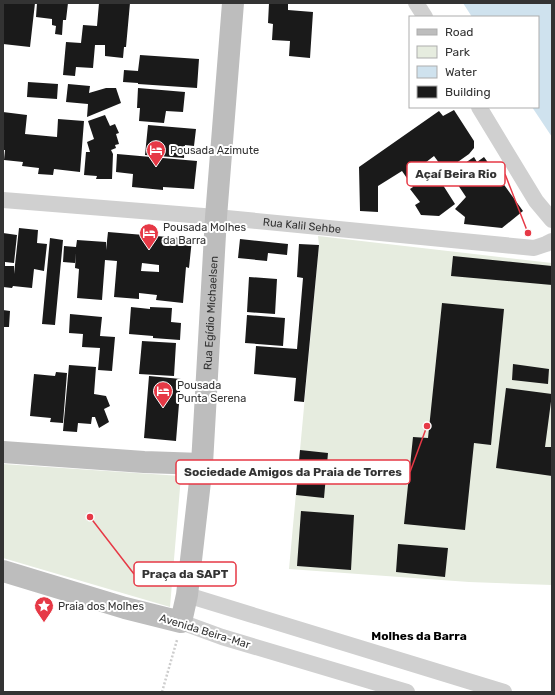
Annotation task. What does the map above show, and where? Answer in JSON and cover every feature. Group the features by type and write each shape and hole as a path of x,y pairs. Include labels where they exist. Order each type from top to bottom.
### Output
{"street":[{"name":"Rua Egídio Michaelsen","path":"181,622 187,596 202,464 216,217 233,3"},
{"path":"416,3 424,16"},
{"path":"480,108 552,228"},
{"name":"Rua Kalil Sehbe","path":"3,200 216,217 534,248 552,241"},
{"path":"536,201 552,220"},
{"path":"3,452 144,462 202,464"},
{"name":"Avenida Beira-Mar","path":"3,571 125,608 181,622 222,637 407,692"},
{"path":"187,596 504,692"}],"path":[{"path":"162,692 174,654 181,622"}],"green space":[{"path":"318,236 552,263 552,585 469,582 289,569 319,245"},
{"path":"3,464 181,476 170,607 3,558"}],"water":[{"path":"463,3 552,3 552,137 533,108 539,108 539,16 471,16"}],"building":[{"path":"4,3 35,3 30,47 3,44"},
{"path":"37,3 68,3 66,20 63,20 62,35 55,34 56,26 52,25 52,19 36,17"},
{"path":"99,3 130,3 126,47 124,47 123,58 105,56 105,45 95,45 93,68 76,67 75,76 63,75 66,42 81,43 83,25 97,26"},
{"path":"269,3 288,3 288,10 313,12 310,58 289,56 290,41 272,40 273,24 268,23"},
{"path":"140,55 199,59 197,88 123,82 124,70 138,71"},
{"path":"28,82 58,84 57,99 27,97"},
{"path":"68,84 90,86 89,93 106,88 116,88 121,103 87,117 88,104 66,102"},
{"path":"138,88 185,92 183,112 166,111 164,123 139,121 140,108 137,108"},
{"path":"454,110 474,141 474,148 469,154 445,171 434,156 421,166 435,185 441,182 455,204 439,216 421,215 415,205 420,202 410,189 413,187 402,171 378,186 378,212 360,211 359,167 439,111 443,116"},
{"path":"3,112 27,115 25,134 57,137 58,119 84,121 80,172 54,169 53,175 38,174 39,168 22,166 23,162 4,160 5,150 3,150"},
{"path":"105,115 110,126 115,124 119,133 116,134 119,144 115,145 116,148 111,150 113,154 112,179 96,179 97,176 84,175 86,152 90,152 87,142 94,139 88,121"},
{"path":"148,125 196,129 194,146 185,145 184,158 145,155"},
{"name":"Pousada Azimute","path":"117,154 197,161 194,189 163,187 163,190 132,187 133,174 116,172"},
{"path":"474,157 477,162 484,157 523,211 502,228 464,224 465,217 455,209 466,197 450,173"},
{"path":"19,228 38,230 37,243 47,244 44,271 34,269 32,288 13,286 12,288 3,287 3,233 17,235 14,263 5,262 5,266 14,266 14,274"},
{"path":"108,232 192,239 189,268 186,267 183,303 156,300 157,295 139,293 139,299 114,297 117,261 105,260 102,300 77,298 79,269 75,268 76,253 75,263 63,262 64,246 76,247 77,240 106,242 106,250","holes":["142,263 159,265 159,272 141,271"]},
{"path":"50,238 63,240 55,325 42,324"},
{"path":"240,239 288,244 287,255 268,253 267,261 238,258"},
{"path":"299,244 319,245 304,402 294,401 296,378 254,374 256,346 297,349 303,278 297,277"},
{"path":"453,256 552,266 552,285 451,276"},
{"path":"249,277 277,279 275,314 247,312"},
{"path":"442,303 504,309 491,445 474,443 465,530 404,524 413,437 428,438"},
{"path":"131,307 150,309 150,307 172,308 171,322 181,323 180,340 129,334"},
{"path":"3,310 10,311 9,327 3,327"},
{"path":"70,314 102,317 100,336 115,337 112,371 98,370 100,348 82,347 83,334 69,333"},
{"path":"247,315 285,318 283,346 245,343"},
{"path":"142,341 176,343 174,376 139,374"},
{"path":"513,364 549,369 548,384 512,380"},
{"path":"69,365 96,367 94,394 106,396 110,406 104,409 109,422 99,428 95,417 92,417 91,424 78,423 77,432 63,431"},
{"path":"56,372 67,373 63,423 50,422 51,418 30,416 34,374 55,376"},
{"name":"Pousada Punta Serena","path":"149,376 181,379 176,441 144,438"},
{"path":"506,388 552,394 545,447 552,447 552,476 496,468"},
{"path":"300,450 328,453 324,498 296,495"},
{"path":"301,511 354,515 351,570 297,566"},
{"path":"398,544 448,548 445,577 396,572"}],"place":[{"name":"Pousada Azimute","path":"156,167"},
{"name":"Açaí Beira Rio","path":"528,233"},
{"name":"Pousada Molhes da Barra","path":"149,250"},
{"name":"Pousada Punta Serena","path":"163,408"},
{"name":"Sociedade Amigos da Praia de Torres","path":"427,426"},
{"name":"Praça da SAPT","path":"90,517"},
{"name":"Praia dos Molhes","path":"44,623"}],"district":[{"name":"Molhes da Barra","path":"419,636"}]}
